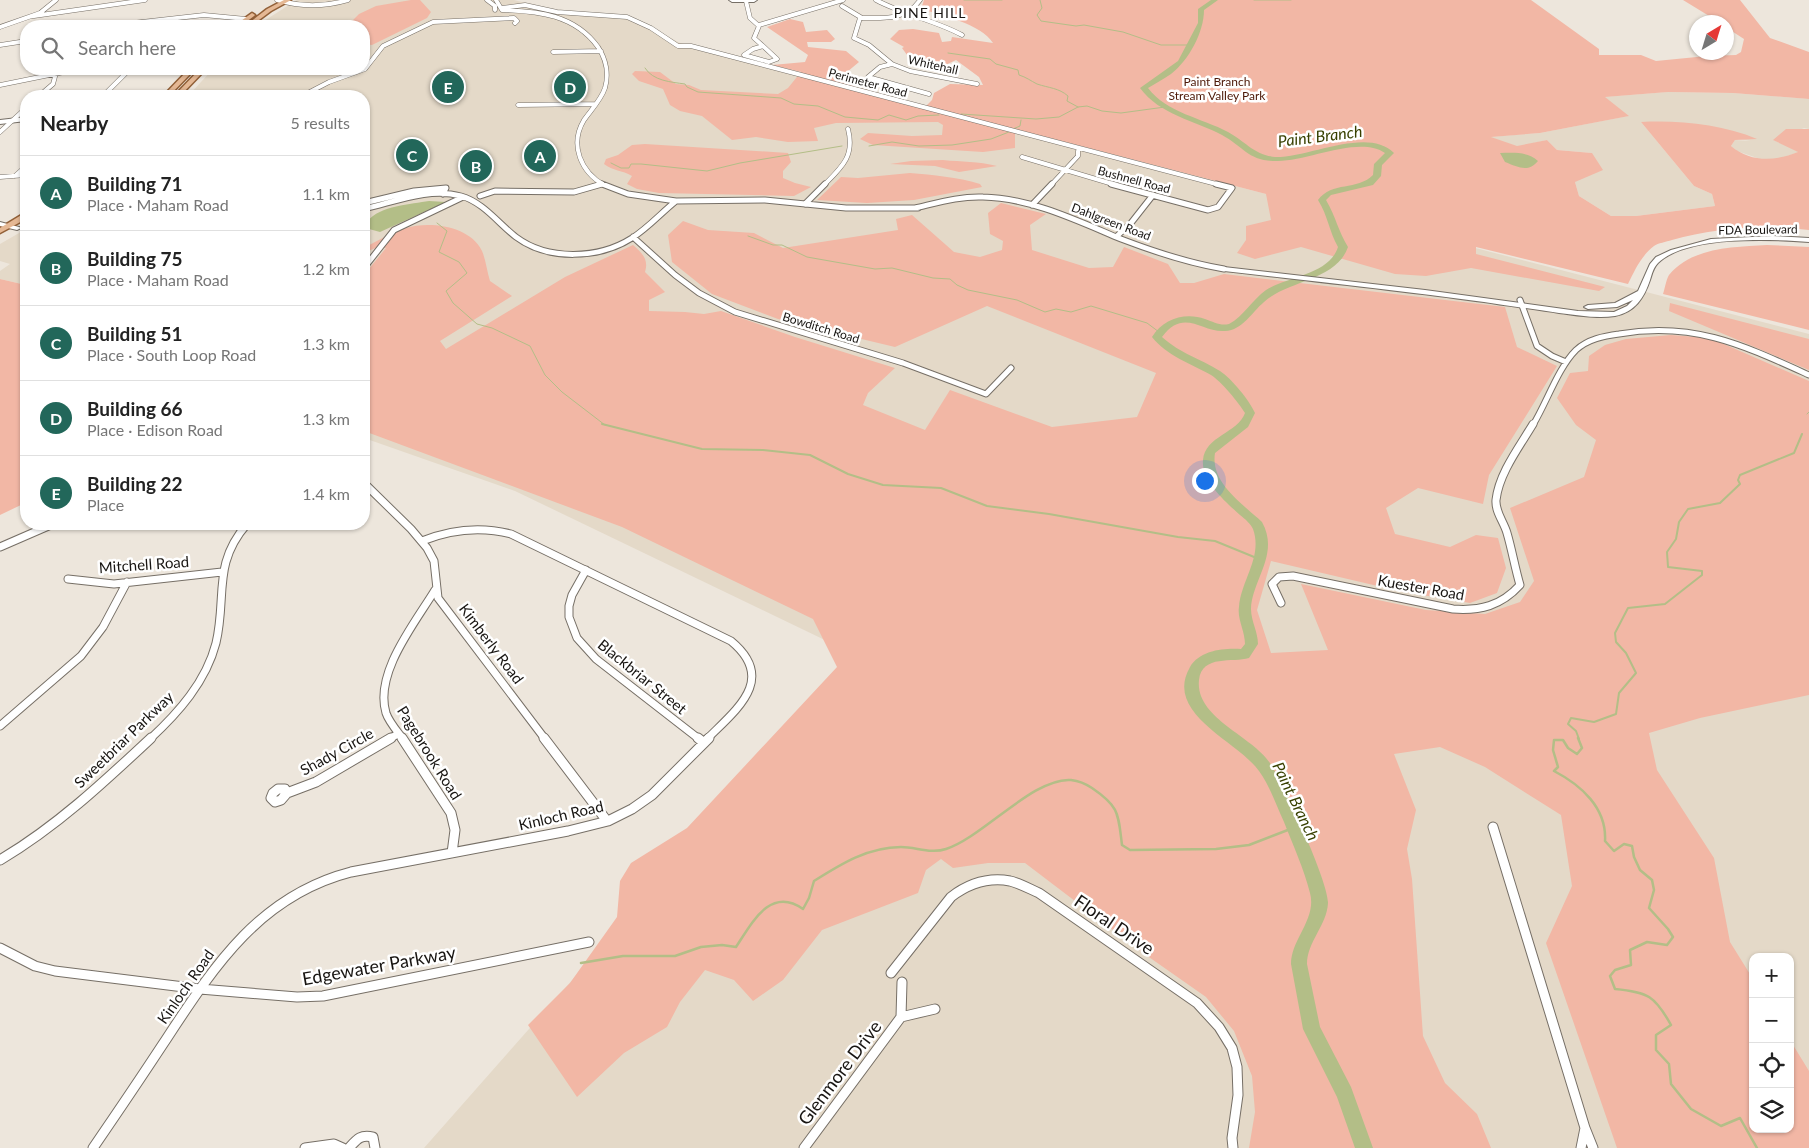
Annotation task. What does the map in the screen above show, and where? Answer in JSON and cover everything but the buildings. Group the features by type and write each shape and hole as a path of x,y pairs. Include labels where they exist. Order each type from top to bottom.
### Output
{"main road":[{"path":"251,20 280,0"},
{"path":"172,90 186,75"},
{"path":"183,90 197,75"},
{"path":"0,238 20,221"},
{"path":"0,231 20,224"}],"street":[{"path":"34,16 56,0"},
{"path":"20,20 34,16 145,0"},
{"path":"280,0 313,6 348,0"},
{"path":"296,0 323,2 339,0"},
{"path":"487,0 494,4 495,10"},
{"path":"496,0 502,9 534,12 569,20 587,32 601,52"},
{"path":"732,0 754,0"},
{"path":"759,25 843,0"},
{"path":"876,0 907,14 945,26 962,35"},
{"path":"842,6 861,18 894,17 907,14 915,9 920,0"},
{"path":"746,1 750,18 759,25"},
{"name":"Perimeter Road","path":"502,9 525,5 557,12 628,16 651,28 678,46 691,46 1232,188"},
{"path":"159,20 204,15 231,20"},
{"path":"370,62 383,46 433,22 514,18 517,21 516,23"},
{"name":"Whitehall","path":"861,18 854,38 869,46 892,64 920,74 977,84"},
{"path":"0,26 20,20"},
{"path":"759,25 759,28 754,33 754,37 763,46 777,60 769,62 744,55 753,49 763,46"},
{"path":"0,45 20,42"},
{"path":"554,52 601,52"},
{"name":"Dahlgreen Road","path":"601,52 607,71 604,89 594,104 577,138 578,151 582,163 592,176 602,184 621,194 648,200 765,200 852,208 915,208 990,198 1013,200 1032,205 1191,264 1224,269"},
{"path":"892,64 880,67 868,77 929,94"},
{"path":"0,85 47,75"},
{"path":"46,90 53,84 55,75"},
{"path":"110,90 124,75"},
{"path":"313,90 351,75"},
{"path":"317,90 323,85"},
{"path":"518,105 594,104"},
{"path":"0,132 20,114"},
{"path":"0,122 20,120"},
{"path":"804,204 843,164 850,153 851,141 848,129"},
{"path":"1032,205 1078,156 1078,151"},
{"name":"Bushnell Road","path":"1022,157 1064,171 1208,210 1218,206 1232,188"},
{"path":"15,176 20,171"},
{"path":"0,178 20,176"},
{"path":"480,196 495,191 574,192 602,184"},
{"path":"370,203 425,189 446,188 443,194"},
{"path":"370,207 415,196 443,194 462,197 476,204 526,244 542,250 577,254 607,249 633,237 676,201"},
{"path":"1117,236 1153,195"},
{"path":"370,260 394,230 458,201 462,197"},
{"path":"0,224 13,227"},
{"name":"Bowditch Road","path":"633,237 674,275 699,293 735,312 904,363 986,394 1011,368"},
{"name":"FDA Boulevard","path":"1522,304 1578,313 1612,314 1632,307 1638,301 1649,272 1655,262 1678,250 1707,243 1739,239 1809,240"},
{"path":"1224,269 1522,304 1537,346 1552,356 1566,362 1577,349 1593,339 1643,330 1670,329 1722,338 1809,375"},
{"name":"Kuester Road","path":"1281,603 1272,584 1279,577 1293,576 1457,609 1477,610 1495,605 1511,595 1520,585 1496,500 1509,464 1553,392 1566,362"},
{"name":"Kimberly Road","path":"370,489 422,541 434,564 435,590 438,598 607,821"},
{"path":"0,547 39,530"},
{"name":"Sweetbriar Parkway","path":"0,860 25,844 83,799 158,732 191,695 211,658 216,644 222,594 222,572 233,543 243,530"},
{"name":"Kinloch Road","path":"93,1148 200,989 245,932 264,914 297,892 334,876 566,832 607,821 632,809 652,796 671,779 748,694 753,673 748,656 731,641 522,538 490,530 455,530 422,541"},
{"name":"Blackbriar Street","path":"586,570 573,591 569,606 570,624 581,644 596,659 704,743"},
{"name":"Mitchell Road","path":"68,579 95,583 127,582 222,572"},
{"path":"0,726 86,651 103,627 127,582"},
{"name":"Pagebrook Road","path":"435,590 394,655 384,679 384,703 386,714 450,813 455,830 452,853"},
{"name":"Shady Circle","path":"287,792 316,782 398,734"},
{"path":"1493,827 1585,1128 1593,1148"},
{"name":"Floral Drive","path":"891,973 951,897 963,888 982,881 1010,881 1039,893 1197,1002 1219,1027 1232,1048 1237,1068 1238,1095 1232,1138 1233,1148"},
{"name":"Edgewater Parkway","path":"0,948 35,966 55,972 200,989 297,997 323,996 589,942"},
{"name":"Glenmore Drive","path":"804,1148 902,1017 902,982"},
{"name":"Glenmore Drive","path":"902,1017 935,1009"},
{"path":"1581,1148 1585,1128"},
{"path":"349,1148 357,1138 365,1135 373,1137 375,1148"},
{"path":"305,1148 334,1144 343,1148"}],"shaded area":[{"path":"297,0 514,0 557,11 628,15 680,43 1809,334 1809,1148 424,1148 858,656 515,491 370,440 370,90 194,90 207,75 370,75 370,20 265,20"},
{"path":"1667,92 1733,93 1809,99 1809,129 1804,128 1774,140 1799,152 1776,160 1760,159 1737,151 1731,146 1735,140 1751,141 1641,122 1694,186 1712,194 1715,206 1636,216 1611,216 1579,196 1575,182 1592,153 1557,150 1547,140 1517,147 1490,137 1540,133 1628,116 1604,97"},
{"path":"1500,153 1525,154 1538,161 1530,167 1523,168 1505,162"},
{"path":"429,201 446,202 380,232 370,229 370,219 373,216 396,206"},
{"path":"20,232 20,284 0,279 0,271 10,264 0,261 0,244"}],"green space":[{"path":"420,0 431,12 427,18 370,45 370,20 353,20 359,14 376,6"},
{"name":"Paint Branch Stream Valley Park","path":"924,0 1531,0 1599,49 1599,55 1641,55 1656,61 1689,58 1689,60 1734,60 1734,55 1741,52 1744,39 1734,33 1734,15 1708,15 1683,0 1740,0 1770,38 1809,52 1809,99 1733,93 1668,92 1605,97 1629,116 1540,133 1491,137 1517,146 1547,140 1557,150 1592,153 1603,170 1575,182 1579,196 1611,216 1636,216 1715,206 1712,194 1694,186 1641,122 1700,124 1743,134 1757,139 1735,140 1731,146 1739,152 1764,159 1772,159 1798,152 1773,140 1786,129 1809,129 1809,230 1775,227 1740,228 1688,236 1660,243 1645,254 1628,284 1476,247 1476,254 1605,287 1599,291 1471,268 1426,276 1395,274 1301,247 1255,259 1237,253 1246,240 1246,226 1271,220 1266,194 1015,129 1015,148 983,152 873,145 860,139 868,133 912,136 942,135 943,125 938,122 836,123 814,128 818,141 788,142 756,137 732,140 702,116 680,111 670,105 663,89 639,81 632,74 635,71 660,72 676,84 689,85 701,90 778,94 788,88 801,72 772,65 805,62 808,55 767,27 790,19 803,22 806,32 827,30 835,39 831,42 807,42 808,47 846,51 859,62 847,72 850,77 860,80 853,86 926,106 932,100 934,93 950,84 983,85 979,77 956,60 939,68 910,59 902,48 904,47 890,39 899,30 913,29 939,33 942,42 951,41 952,37 993,43 987,36 970,25 921,9"},
{"path":"645,144 788,153 791,162 783,171 783,178 811,187 794,196 659,193 637,189 627,184 632,176 604,164 606,159 618,155 632,145"},
{"path":"943,160 977,162 997,166 959,172 935,166 890,164"},
{"path":"910,173 963,180 980,184 982,187 914,200 867,203 817,200 841,177 858,178"},
{"path":"1001,203 1046,214 1030,225 1032,250 1089,268 1113,267 1124,247 1168,264 1180,283 1194,283 1224,274 1505,307 1517,347 1557,366 1489,475 1483,504 1418,488 1386,508 1395,534 1450,547 1476,535 1498,538 1506,568 1497,593 1470,603 1399,591 1271,561 1257,610 1271,653 1328,650 1301,584 1426,610 1485,614 1520,602 1534,581 1510,508 1584,477 1596,440 1576,425 1557,398 1570,373 1588,371 1589,356 1605,345 1626,339 1671,335 1710,338 1809,381 1809,695 1700,718 1649,733 1657,770 1714,858 1730,942 1749,973 1749,1133 1794,1133 1794,1047 1809,1071 1809,1148 1617,1148 1546,943 1572,886 1561,815 1485,767 1440,747 1394,754 1416,810 1407,849 1412,879 1423,1036 1445,1083 1477,1114 1491,1148 1249,1148 1255,1112 1252,1076 1234,1031 1206,997 1146,955 1025,863 988,863 953,868 941,859 926,870 918,893 822,930 783,980 753,1001 734,980 705,970 680,1002 667,1027 624,1053 577,1097 528,1025 570,983 617,917 620,881 631,863 687,828 837,667 813,619 622,527 370,433 370,268 386,248 378,247 370,250 370,245 406,228 426,225 459,231 468,236 482,251 490,281 512,296 440,341 446,349 565,277 633,245 645,260 645,272 665,292 649,300 649,311 704,314 721,311 795,337 895,368 868,393 863,405 925,430 950,390 1052,427 1137,417 1156,373 987,306 895,347 778,319 712,294 672,262 668,235 683,221 708,230 754,233 783,248 898,230 896,219 912,215 954,252 980,257 1002,250 1003,241 990,234 988,213"},
{"path":"1767,245 1809,247 1809,330 1663,294 1669,275 1689,259 1714,250"},
{"path":"0,279 20,284 20,505 0,515"},
{"path":"1670,303 1809,339 1809,370 1669,311"}],"waterway":[{"path":"964,0 1002,0"},
{"path":"1040,0 1042,8 1037,15 1041,21 1076,26 1084,25 1123,32 1161,45 1192,45"},
{"name":"Paint Branch","path":"1215,0 1201,9 1201,23 1181,62 1167,74 1157,78 1144,88 1150,96 1169,109 1226,134 1249,152 1261,157 1286,158 1336,148 1368,145 1381,147 1390,153 1378,164 1377,176 1370,183 1328,193 1322,200 1331,215 1336,235 1343,247 1335,261 1318,272 1273,290 1257,302 1232,327 1219,328 1192,319 1174,322 1164,328 1157,337 1172,351 1217,374 1246,405 1250,413 1244,424 1210,452 1208,462 1216,482 1233,502 1258,525 1260,530 1261,548 1259,565 1247,596 1245,607 1251,634 1251,644 1244,654 1216,656 1200,664 1193,674 1192,691 1201,712 1246,747 1264,766 1286,811 1313,877 1320,902 1319,909 1299,955 1299,964 1312,1029 1345,1093 1364,1148"},
{"path":"1254,0 1291,0"},
{"path":"948,53 990,59 996,64 1018,70 1019,75 1037,84 1065,93 1068,96 1067,101 1078,107"},
{"path":"645,68 657,78 685,84 687,87 698,92 781,98 794,104 818,106 845,117 878,120 889,115 906,120 918,116 939,115"},
{"path":"1078,107 1087,106 1102,111 1121,113 1165,107"},
{"path":"961,114 1036,119 1059,117 1078,107"},
{"path":"1013,129 1020,126 1021,120"},
{"path":"869,146 892,142 919,146 952,145 991,139 1009,132"},
{"path":"611,163 621,168 629,168 631,164 641,164 707,171 740,163 842,146"},
{"path":"437,223 447,231 439,252 459,262 467,273 446,291 453,303 477,324 492,328 530,346 545,375 562,392 605,425"},
{"path":"748,236 773,245 782,245 807,257 875,269 892,268 933,278 950,279 968,290 1017,300 1045,312 1056,309 1071,312 1091,306 1147,323 1159,332"},
{"path":"605,425 702,449 763,450 810,455 848,474 883,485 941,488 987,506 1049,514 1178,537 1215,541 1259,559"},
{"path":"1579,739 1576,731 1568,724 1571,718 1594,722 1616,714 1619,693 1636,673 1626,653 1616,642 1615,633 1628,608 1665,604 1702,575 1702,571 1668,567 1667,552 1676,539 1679,522 1688,509 1720,503 1740,484 1738,480 1740,475 1794,453 1802,434"},
{"path":"1578,738 1582,748 1577,754 1568,748 1563,740 1554,740 1553,750 1558,767 1554,771 1574,783 1597,808 1602,818 1605,841 1614,851 1624,844 1632,846 1634,857 1640,870 1652,880 1654,890 1649,908 1673,937 1667,945 1647,942 1630,950 1631,965 1615,970 1610,976 1615,989 1635,992 1649,997 1665,1015 1671,1025 1656,1035 1656,1050 1669,1064 1671,1084 1691,1109 1721,1126 1740,1118 1757,1148"},
{"path":"581,963 623,956 675,956 701,947 722,945 736,947 763,910 781,902 791,903 803,909 809,898 814,881 845,863 866,853 889,848 907,847 935,851 946,849 976,833 1025,797 1057,782 1071,780 1082,783 1092,788 1108,801 1113,806 1118,818 1122,845 1130,850 1216,849 1249,845 1293,828"}],"place":[{"name":"Building 22","path":"448,87"},
{"name":"Building 66","path":"570,87"},
{"name":"Building 51","path":"412,155"},
{"name":"Building 71","path":"540,156"},
{"name":"Building 75","path":"476,166"}],"district":[{"name":"PINE HILL","path":"930,13"}]}
